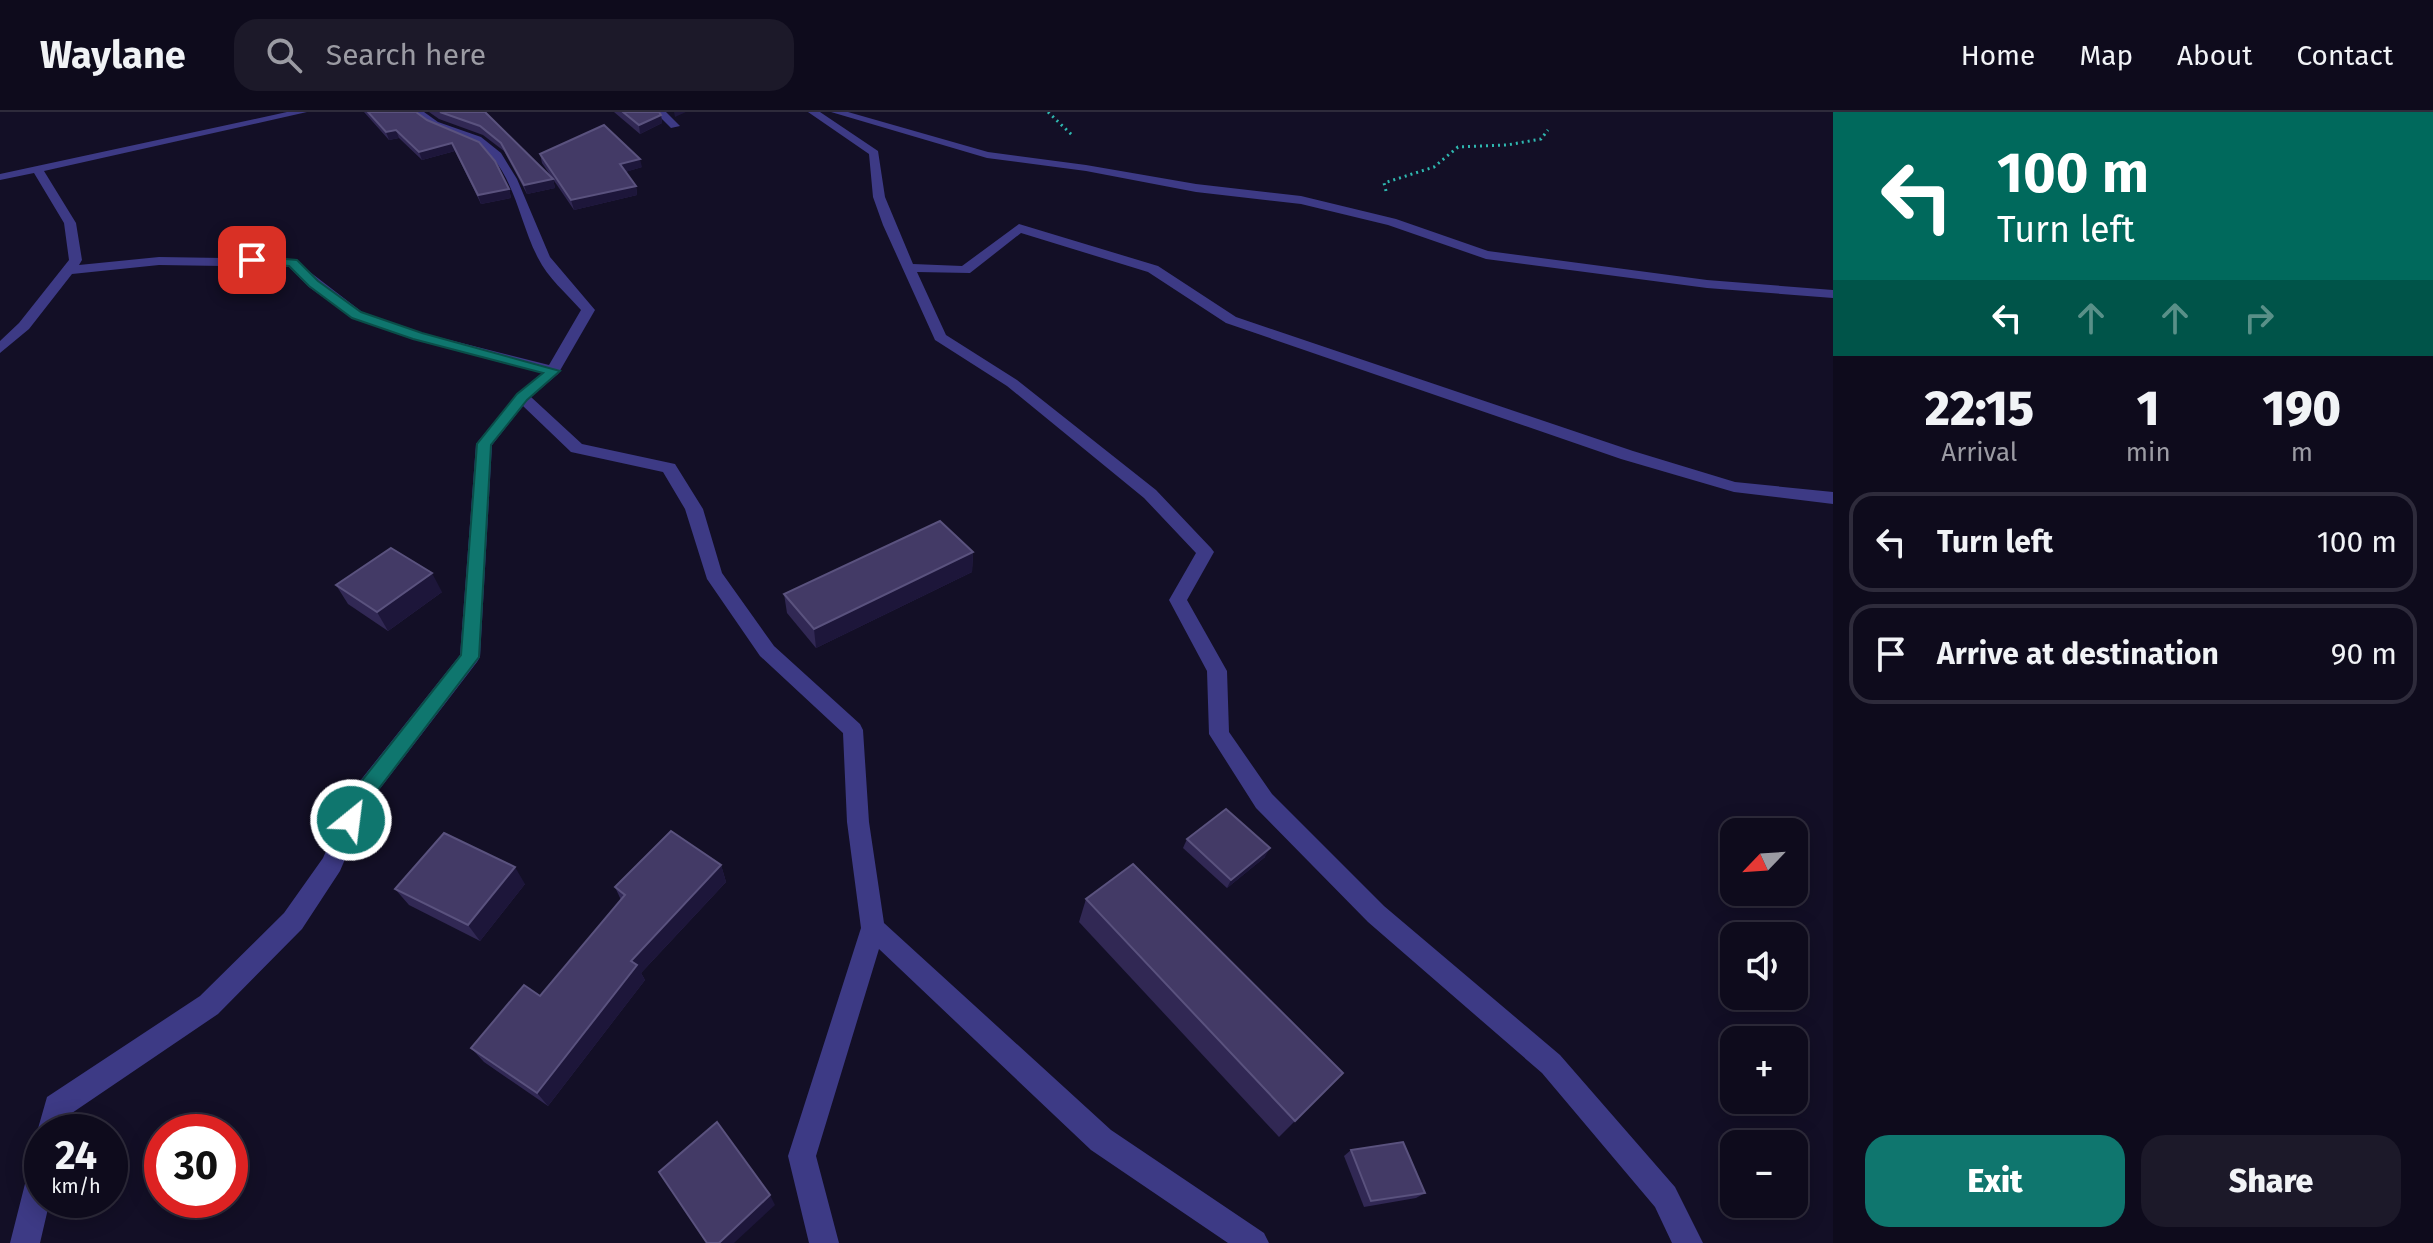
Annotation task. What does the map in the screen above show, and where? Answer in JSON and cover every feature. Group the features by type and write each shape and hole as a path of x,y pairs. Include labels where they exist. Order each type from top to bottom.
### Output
{"street":[{"path":"0,177 302,112"},
{"path":"55,1114 57,1107 209,1005 293,921 332,864 360,798 470,657 484,444 522,397 553,371 588,310 546,260 505,167 495,152 467,132 425,122 418,112"},
{"path":"660,112 675,126"},
{"path":"813,112 874,153 879,197 940,337 1012,383 1150,494 1205,552 1178,600 1217,671 1219,734 1264,801 1376,914 1551,1064 1665,1197 1688,1243"},
{"path":"836,112 987,155 1086,168 1196,188 1301,200 1392,222 1486,255 1707,284 1833,294"},
{"path":"0,349 24,326 76,260 70,223 37,169"},
{"path":"909,268 965,270 1019,228 1153,269 1231,320 1627,455 1734,487 1833,498"},
{"path":"68,270 159,261 293,263 314,284 357,315 417,336 553,371"},
{"path":"522,397 577,448 669,468 694,509 713,574 767,651 853,730 858,822 873,928 802,1156 824,1243"},
{"path":"873,928 1101,1140 1254,1243"},
{"path":"25,1243 31,1218"}],"path":[{"path":"1344,210 1388,197 1384,183 1433,170 1449,160 1458,147 1507,145 1541,139 1548,130"}],"building":[{"path":"368,112 416,112 427,120 479,142 495,161 509,189 478,195 452,143 419,152 396,130 386,132"},
{"path":"440,112 485,112 553,179 524,185 501,143 480,126"},
{"path":"623,112 659,112 661,115 639,125"},
{"path":"604,125 640,159 620,164 636,186 571,200 540,154"},
{"path":"940,521 973,552 814,629 784,594"},
{"path":"391,548 432,573 377,612 336,585"},
{"path":"1226,809 1270,848 1231,880 1187,839"},
{"path":"671,831 721,865 631,961 637,965 537,1093 471,1048 524,985 540,996 625,895 615,887"},
{"path":"444,833 515,867 468,925 395,889"},
{"path":"1133,864 1343,1073 1295,1121 1086,899"},
{"path":"717,1122 770,1195 719,1243 707,1243 659,1172"},
{"path":"1403,1142 1425,1193 1371,1201 1351,1150"}],"route":[{"path":"252,260 293,263 314,284 357,315 417,336 553,371 522,397 484,444 470,657 360,798 351,820"}]}
